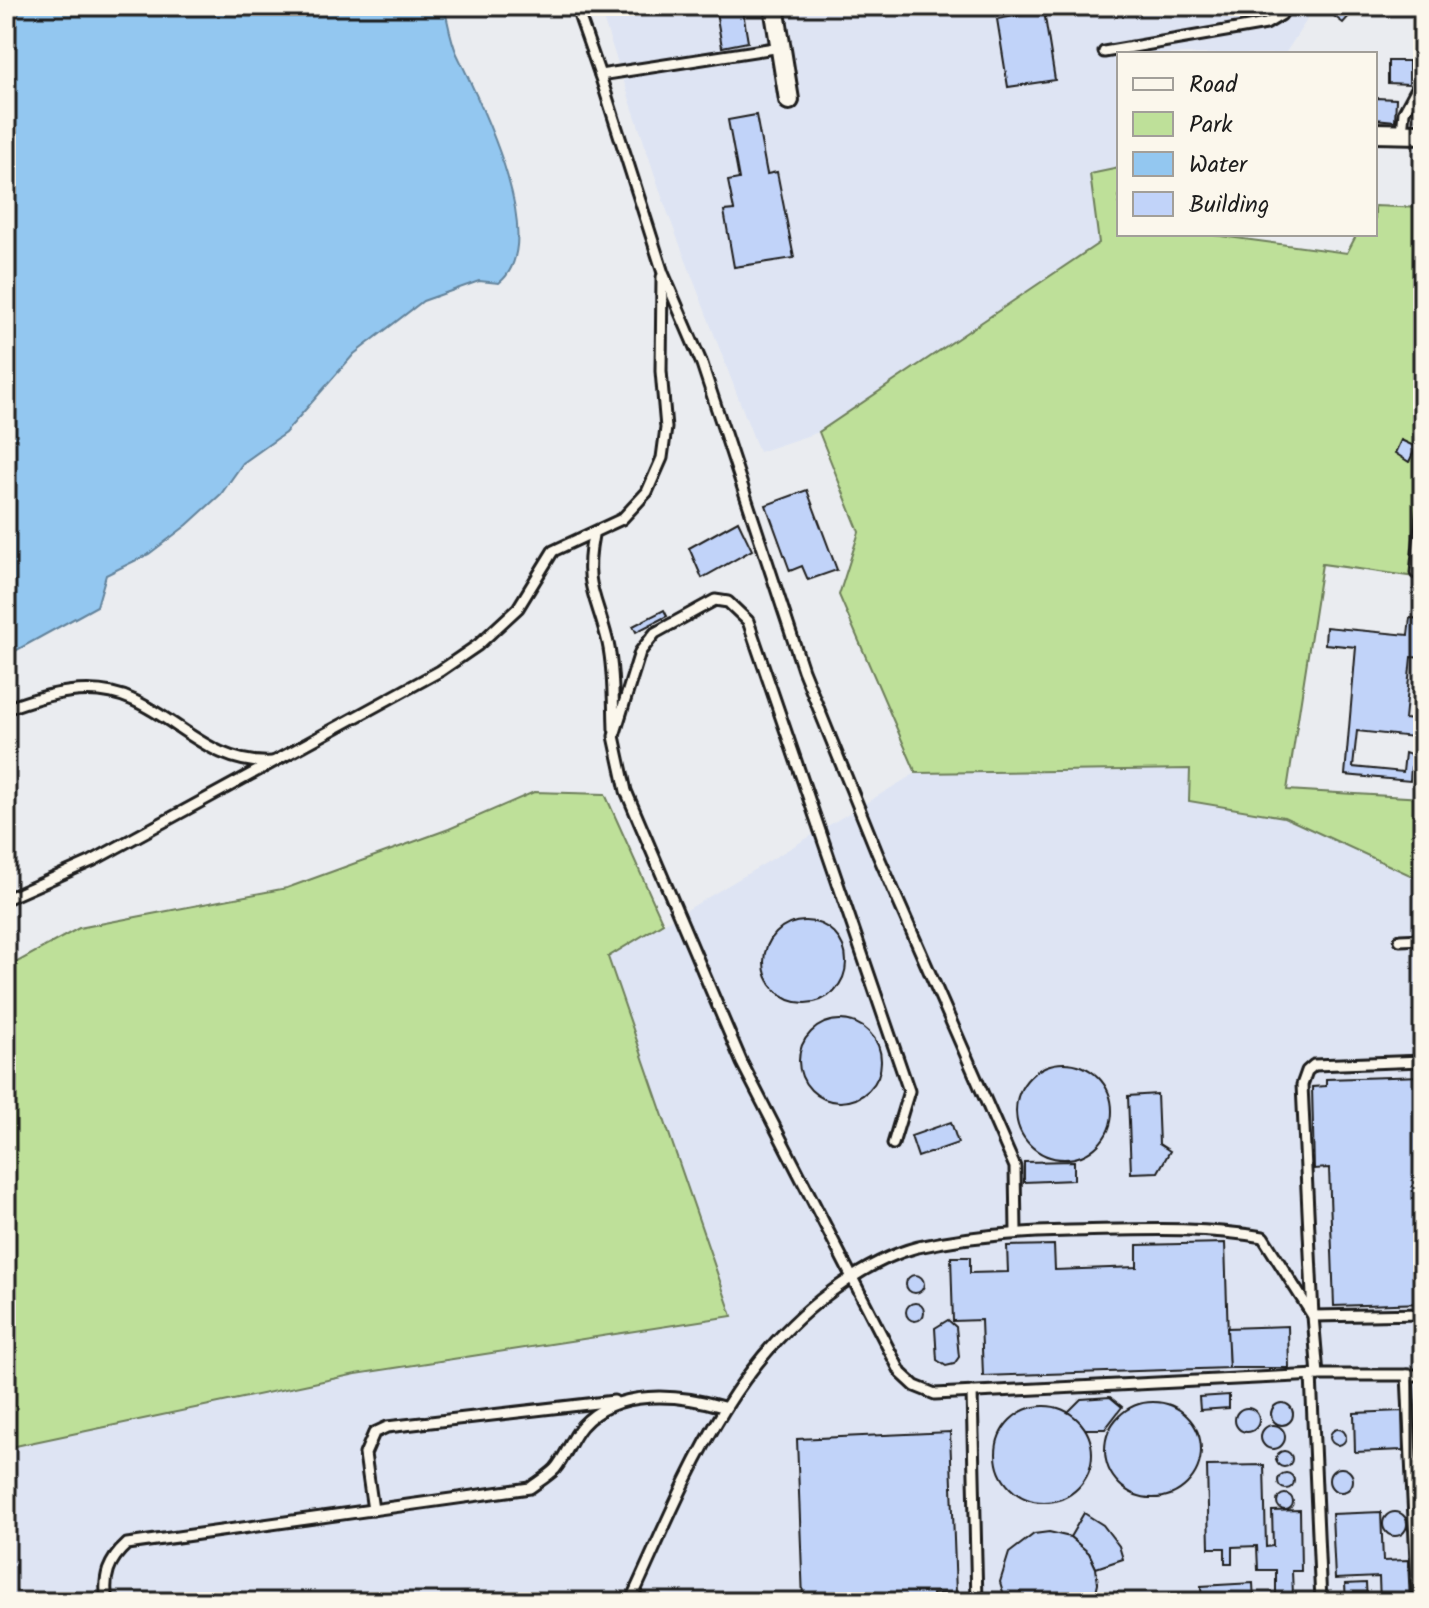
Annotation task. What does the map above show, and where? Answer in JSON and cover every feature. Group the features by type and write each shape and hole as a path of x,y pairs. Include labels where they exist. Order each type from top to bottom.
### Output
{"street":[{"path":"774,6 789,100"},
{"path":"1377,133 1423,134"}],"lane":[{"path":"576,6 663,273 702,364 803,670 878,855 1015,1167 1016,1232"},
{"path":"1104,52 1266,24 1281,15 1286,6"},
{"path":"600,75 781,47"},
{"path":"1402,133 1404,112 1423,77"},
{"path":"7,899 92,861 374,710 478,645 518,608 553,551 622,519 647,492 662,458 666,428 660,330 663,273"},
{"path":"1416,573 1423,504"},
{"path":"593,535 588,559 592,598 608,643 614,736 626,791 742,1063 901,1373 915,1386 935,1394 1314,1375 1423,1375"},
{"path":"614,736 640,652 655,633 715,600 739,609 748,621 909,1091 893,1144"},
{"path":"6,709 62,692 113,693 134,700 212,750 255,763 275,762"},
{"path":"1400,940 1423,939"},
{"path":"1321,1602 1313,1316 1302,1085 1307,1071 1314,1065 1423,1061"},
{"path":"630,1602 723,1407 782,1333 851,1277 882,1260 917,1248 1016,1232 1210,1228 1263,1237 1313,1316"},
{"path":"1313,1316 1423,1314"},
{"path":"1407,1375 1418,1602"},
{"path":"972,1392 977,1602"},
{"path":"373,1510 365,1454 374,1433 387,1427 626,1399 696,1399 723,1407"},
{"path":"107,1602 104,1583 112,1558 127,1544 530,1488 555,1469 582,1426 601,1410 626,1399"}],"shaded area":[{"path":"599,6 1306,6 1308,18 1286,52 1117,52 1117,168 1090,175 1099,243 819,432 759,452 664,203"},
{"path":"1191,769 1190,801 1284,817 1423,881 1423,1602 6,1602 6,1448 356,1374 732,1316 608,957 916,773"}],"green space":[{"path":"1117,168 1117,236 1221,236 1347,253 1356,236 1377,236 1377,206 1423,208 1423,578 1322,564 1287,790 1423,798 1423,881 1284,817 1189,801 1190,769 916,773 839,595 859,532 819,432 1099,243 1090,174"},
{"path":"534,792 605,794 663,923 608,957 732,1316 356,1374 6,1448 6,968 79,928 287,888 449,829"}],"water":[{"path":"6,6 444,6 455,48 506,170 517,236 513,263 499,283 479,281 423,301 354,354 285,433 243,463 221,494 187,525 149,554 106,575 97,606 6,656"}],"building":[{"path":"715,6 742,6 748,42 722,47"},
{"path":"1334,6 1358,6 1343,23 1329,12"},
{"path":"1044,11 1055,80 1008,87 997,19"},
{"path":"1388,61 1409,61 1409,84 1388,83"},
{"path":"1377,98 1396,99 1395,121 1377,119"},
{"path":"756,115 767,174 777,172 794,258 734,267 724,211 734,210 728,181 739,179 728,120"},
{"path":"1401,440 1416,447 1409,462 1395,453"},
{"path":"807,490 837,570 808,580 802,566 790,571 766,505"},
{"path":"738,521 752,550 702,578 689,548"},
{"path":"664,610 667,616 636,632 633,626"},
{"path":"1410,618 1423,619 1423,658 1411,657 1405,719 1423,721 1423,742 1413,741 1414,737 1357,731 1353,767 1403,772 1405,753 1423,759 1423,768 1411,767 1410,781 1345,775 1356,647 1325,644 1326,627 1408,635"},
{"path":"805,921 821,924 834,933 843,946 846,962 843,978 834,991 821,1000 805,1003 789,1000 776,991 767,978 764,962 767,946 776,933 789,924"},
{"path":"840,1020 856,1023 869,1032 878,1045 881,1061 878,1077 869,1090 856,1099 840,1102 824,1099 811,1090 802,1077 799,1061 802,1045 811,1032 824,1023"},
{"path":"1064,1063 1082,1066 1098,1077 1109,1093 1112,1111 1109,1129 1098,1145 1082,1156 1064,1159 1046,1156 1030,1145 1019,1129 1016,1111 1019,1093 1030,1077 1046,1066"},
{"path":"1423,1076 1423,1303 1334,1306 1329,1168 1314,1169 1312,1087 1326,1086 1326,1079"},
{"path":"1157,1094 1159,1144 1170,1151 1158,1172 1131,1173 1128,1096"},
{"path":"951,1122 958,1143 918,1157 911,1136"},
{"path":"1074,1161 1074,1180 1024,1182 1024,1162"},
{"path":"1225,1243 1229,1368 983,1376 981,1320 953,1321 951,1257 970,1257 970,1273 1008,1272 1007,1246 1054,1245 1055,1270 1137,1267 1137,1245"},
{"path":"915,1275 924,1284 915,1293 906,1284"},
{"path":"915,1303 924,1312 915,1321 906,1312"},
{"path":"948,1320 956,1327 959,1357 954,1364 946,1366 937,1360 935,1328"},
{"path":"1288,1326 1289,1368 1229,1368 1227,1328"},
{"path":"1229,1395 1229,1408 1200,1410 1199,1397"},
{"path":"1110,1397 1122,1407 1105,1429 1085,1429 1068,1412 1081,1399"},
{"path":"1153,1402 1171,1405 1187,1416 1198,1432 1201,1450 1198,1468 1187,1484 1171,1495 1153,1498 1135,1495 1119,1484 1108,1468 1105,1450 1108,1432 1119,1416 1135,1405"},
{"path":"1282,1403 1290,1406 1293,1414 1290,1422 1282,1425 1274,1422 1271,1414 1274,1406"},
{"path":"1044,1406 1062,1409 1078,1420 1089,1436 1092,1454 1089,1472 1078,1488 1062,1499 1044,1502 1026,1499 1010,1488 999,1472 996,1454 999,1436 1010,1420 1026,1409"},
{"path":"1247,1408 1255,1412 1259,1420 1255,1428 1247,1432 1239,1428 1235,1420 1239,1412"},
{"path":"1402,1411 1403,1450 1355,1452 1354,1413"},
{"path":"1273,1425 1282,1428 1285,1437 1282,1446 1273,1449 1264,1446 1261,1437 1264,1428"},
{"path":"1335,1429 1341,1429 1346,1437 1344,1443 1335,1445 1330,1440 1330,1434"},
{"path":"950,1432 956,1593 932,1594 933,1602 803,1600 797,1439"},
{"path":"1281,1451 1287,1451 1292,1459 1290,1465 1281,1467 1276,1462 1276,1456"},
{"path":"1264,1465 1266,1547 1273,1546 1272,1511 1300,1510 1301,1571 1292,1571 1293,1595 1299,1595 1299,1602 1272,1602 1272,1597 1276,1597 1276,1570 1258,1570 1257,1546 1232,1547 1232,1563 1225,1563 1225,1548 1209,1548 1207,1466"},
{"path":"1341,1468 1349,1472 1353,1480 1349,1488 1341,1492 1333,1488 1329,1480 1333,1472"},
{"path":"1283,1473 1289,1473 1294,1481 1292,1487 1283,1489 1278,1484 1278,1478"},
{"path":"1282,1494 1288,1494 1293,1502 1291,1508 1282,1510 1277,1505 1277,1499"},
{"path":"1381,1512 1383,1561 1408,1560 1410,1602 1380,1602 1379,1577 1335,1579 1332,1514"},
{"path":"1395,1512 1403,1516 1407,1524 1403,1532 1395,1536 1387,1532 1383,1524 1387,1516"},
{"path":"1084,1513 1103,1525 1119,1546 1123,1559 1096,1568 1089,1553 1070,1537"},
{"path":"1049,1532 1070,1537 1089,1553 1096,1568 1098,1584 1094,1601 1006,1602 1000,1582 1009,1553 1034,1534"},
{"path":"1253,1583 1254,1602 1202,1602 1201,1586"},
{"path":"1366,1583 1367,1602 1346,1602 1345,1584"}]}
